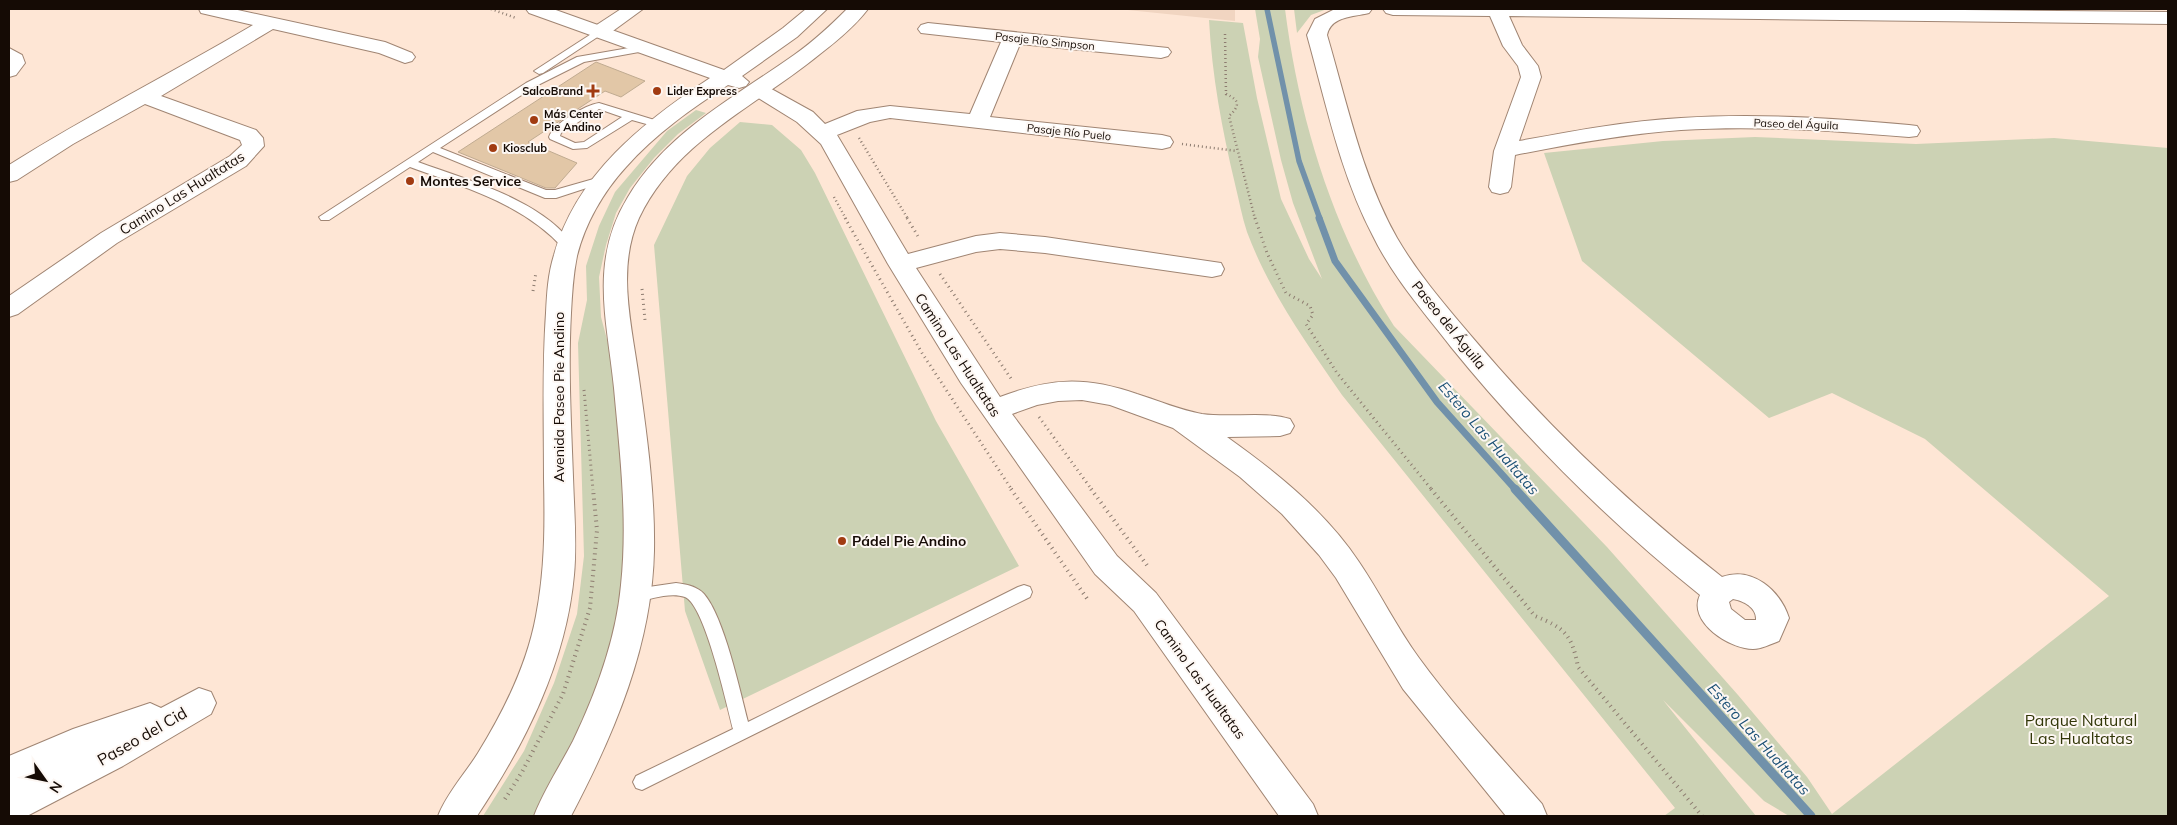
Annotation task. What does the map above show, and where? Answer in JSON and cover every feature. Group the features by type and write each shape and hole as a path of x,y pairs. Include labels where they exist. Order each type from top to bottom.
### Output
{"street":[{"path":"208,9 385,48 405,57"},
{"name":"Camino Las Hualtatas","path":"536,9 758,90 798,113 823,133 846,165 900,264 948,341 1042,479 1106,565 1145,602 1300,816"},
{"path":"599,32 633,9"},
{"name":"Avenida Paseo Pie Andino","path":"456,816 511,727 534,677 549,630 558,588 560,542 557,356 560,288 568,246 586,206 604,179 634,145 657,124 779,42 817,9"},
{"path":"552,816 581,762 607,705 625,647 635,596 638,520 629,409 613,285 616,253 630,212 661,166 701,128 819,46 858,9"},
{"name":"Paseo del Águila","path":"1362,9 1343,12 1328,19 1317,32 1317,41 1360,184 1390,245 1434,309 1531,420 1633,522 1718,591"},
{"path":"1392,9 1877,11 2168,18"},
{"path":"1497,9 1513,46 1530,71 1531,77 1505,151 1500,187"},
{"path":"9,175 65,139 145,97 269,23"},
{"name":"Pasaje Río Simpson","path":"928,29 1161,52"},
{"path":"977,122 1013,38"},
{"path":"9,54 15,59 15,64 9,71"},
{"name":"Camino Las Hualtatas","path":"9,308 108,238 238,161 253,146 252,138 248,135 145,97"},
{"name":"Pasaje Río Puelo","path":"823,133 874,114 890,112 1162,142"},
{"name":"Paseo del Águila","path":"1505,151 1584,136 1683,124 1790,123 1909,131"},
{"path":"900,264 976,244 1012,241 1212,269"},
{"path":"994,410 1025,398 1053,391 1083,390 1124,400 1182,420 1272,427 1250,467"},
{"path":"1182,420 1250,467 1286,498 1318,532 1347,569 1384,634 1415,679 1530,816"},
{"name":"Paseo del Cid","path":"9,773 73,745 199,703 111,755 9,807"}],"lane":[{"path":"325,217 530,84 599,32"},
{"path":"542,75 581,59 646,48"},
{"path":"630,116 587,145 573,146 554,137 556,132 593,107 604,106 657,124"},
{"path":"432,148 545,194 556,194 604,179"},
{"path":"409,163 527,210 561,236 568,246"},
{"path":"527,210 545,194"},
{"path":"635,596 662,591 686,591 698,598 709,616 743,732"},
{"path":"642,782 1024,592"}],"path":[{"path":"1225,34 1226,94 1235,98 1238,104 1237,109 1229,116 1237,151 1267,253 1286,293 1310,306 1313,315 1306,324 1337,373 1535,616 1556,624 1570,635 1578,666 1702,816"},
{"path":"848,123 890,188 948,288 1025,398 1155,575"},
{"path":"1162,142 1237,151"}],"shaded area":[{"path":"1118,9 1235,9 1235,21"}],"green space":[{"name":"Parque Natural Las Hualtatas","path":"1255,9 1285,9 1299,92 1322,173 1336,213 1353,252 1372,290 1394,326 1607,547 1738,695 1807,777 1832,814 2109,596 1925,439 1832,393 1769,418 1582,261 1544,153 1663,141 1755,137 1916,144 2054,138 2168,148 2168,816 1789,816 1764,801 1663,700 1756,816 1664,816 1675,808 1342,395 1277,296 1266,275 1247,232 1230,163 1215,82 1209,20 1243,23 1257,98 1281,199 1309,259 1322,279 1293,203 1281,160 1258,57 1260,39"},
{"path":"1294,9 1327,9 1311,15 1297,33"},
{"path":"696,110 706,113 678,134 654,158 630,188 616,213 599,277 601,317 617,377 628,520 624,596 609,663 553,792 538,816 483,816 524,751 554,683 577,614 584,556 578,343 587,300 586,266 599,226 615,192 667,131"},
{"path":"740,122 772,125 801,150 815,173 936,421 1019,566 720,710 685,611 654,245 687,176 710,148"}],"building":[{"name":"Más Center Pie Andino","path":"596,62 645,81 621,97 605,91 528,142 577,163 555,188 546,188 458,152"}],"waterway":[{"name":"Estero Las Hualtatas","path":"1267,9 1299,161 1320,219"},
{"name":"Estero Las Hualtatas","path":"1319,218 1335,261 1437,402 1516,490"},
{"name":"Estero Las Hualtatas","path":"1515,489 1811,816"}],"place":[{"name":"SalcoBrand","path":"593,91"},
{"name":"Lider Express","path":"657,91"},
{"name":"Más Center Pie Andino","path":"534,120"},
{"name":"Kiosclub","path":"493,148"},
{"name":"Montes Service","path":"410,181"},
{"name":"Pádel Pie Andino","path":"842,541"}]}
